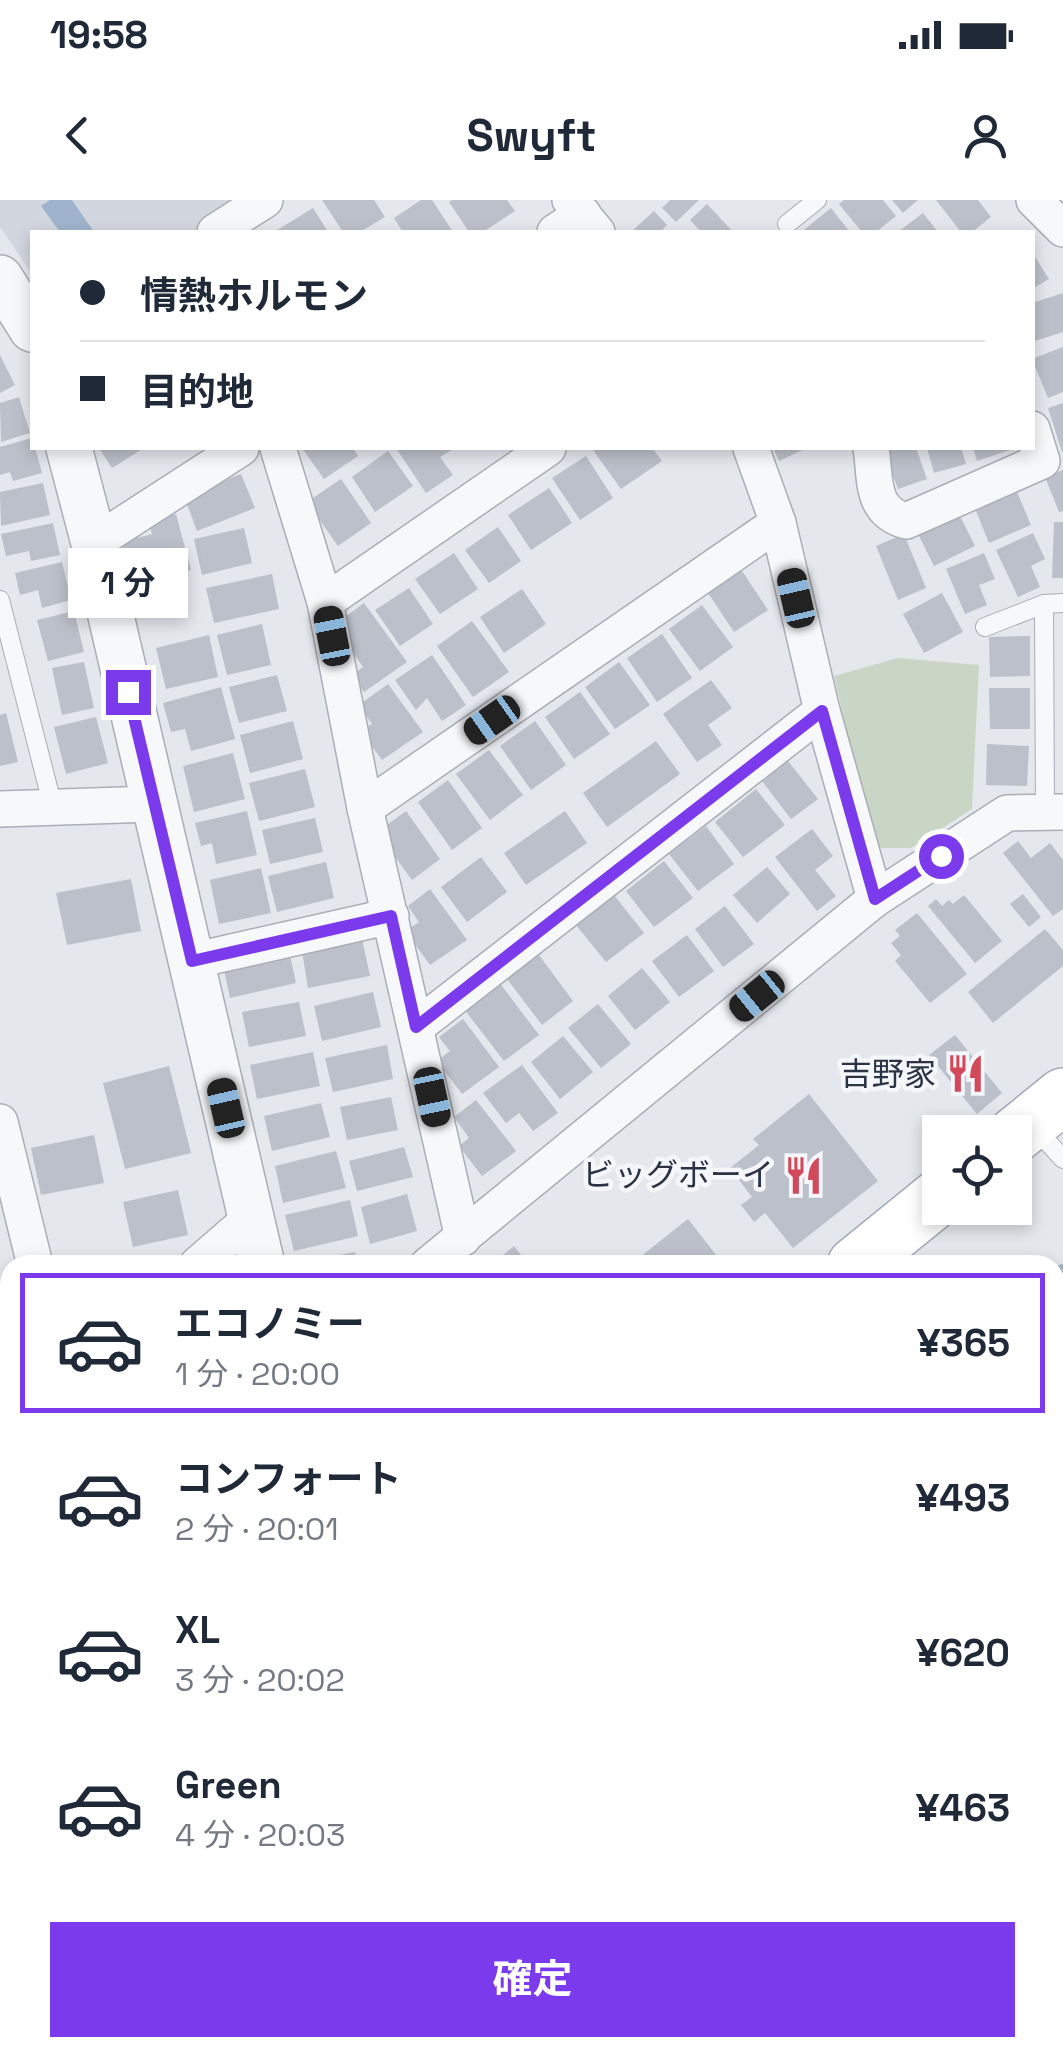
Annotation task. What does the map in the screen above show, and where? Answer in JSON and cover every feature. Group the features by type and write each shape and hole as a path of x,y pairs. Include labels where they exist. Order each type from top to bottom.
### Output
{"main road":[{"path":"867,1255 922,1211"}],"street":[{"path":"218,230 266,200"},
{"path":"0,278 30,326"},
{"path":"871,450 879,502 889,516 906,521 1042,461 1035,439"},
{"path":"70,450 260,1255"},
{"path":"94,543 238,450"},
{"path":"279,450 325,602 365,808 463,1238"},
{"path":"325,602 545,450"},
{"path":"752,450 778,523 822,711 875,899"},
{"path":"365,808 778,523"},
{"path":"416,1027 822,711"},
{"path":"0,809 153,804"},
{"path":"441,1255 875,899 1007,813 1054,812"},
{"path":"192,961 391,916"},
{"path":"0,1122 33,1255"},
{"path":"208,1255 251,1218"}],"lane":[{"path":"787,224 817,200"},
{"path":"0,600 53,807"},
{"path":"985,627 1054,604 1054,812"}],"shaded area":[{"path":"0,200 243,200 196,230 30,230 30,271 0,227"}],"green space":[{"path":"898,658 979,665 972,809 911,848 874,848 834,676"}],"water":[{"path":"50,200 72,200 93,230 59,230 41,206"}],"building":[{"path":"322,200 374,200 385,217 363,230 342,230"},
{"path":"421,200 432,200 452,230 402,230 394,218"},
{"path":"507,200 515,211 486,230 468,230 449,202"},
{"path":"670,200 699,200 676,222 662,208"},
{"path":"844,200 883,200 896,216 878,230 860,230 839,204"},
{"path":"892,200 918,200 903,213"},
{"path":"936,200 978,200 991,217 975,230 959,230"},
{"path":"707,204 731,230 699,230 690,220"},
{"path":"313,208 327,230 277,230"},
{"path":"831,208 848,230 804,230"},
{"path":"654,211 667,225 662,230 633,230"},
{"path":"923,213 936,230 901,230"},
{"path":"1035,257 1049,279 1035,287"},
{"path":"1063,293 1063,332 1035,341 1035,302"},
{"path":"1063,347 1063,392 1048,398 1035,358"},
{"path":"0,355 15,385 0,393"},
{"path":"19,397 30,433 1,442 0,403"},
{"path":"1063,403 1063,452 1062,452 1048,408"},
{"path":"30,439 30,450 36,450 42,473 13,481 10,472 0,475 0,447"},
{"path":"100,450 141,450 112,468"},
{"path":"303,450 354,450 358,456 324,479"},
{"path":"397,450 452,450 440,457 453,475 426,493"},
{"path":"593,450 654,450 662,461 621,489"},
{"path":"774,450 803,450 779,461"},
{"path":"884,450 917,450 927,479 898,489"},
{"path":"928,450 962,450 966,464 934,473"},
{"path":"974,450 1010,450 977,461"},
{"path":"388,451 413,486 375,512 352,477"},
{"path":"586,456 613,498 580,520 552,478"},
{"path":"1063,470 1063,511 1059,512 1045,477"},
{"path":"241,474 255,508 197,531 184,496"},
{"path":"341,479 371,523 338,546 307,502"},
{"path":"43,483 50,515 1,526 0,492"},
{"path":"1015,487 1031,525 989,543 973,504"},
{"path":"549,488 572,523 531,550 508,515"},
{"path":"956,508 975,546 934,566 915,528"},
{"path":"176,514 191,570 134,585 122,542 152,534 148,521"},
{"path":"1054,522 1063,522 1063,578 1052,578"},
{"path":"53,523 60,555 31,561 29,551 6,556 1,534"},
{"path":"498,527 521,561 489,583 465,550"},
{"path":"244,528 252,563 202,575 194,539"},
{"path":"1033,533 1045,559 1031,566 1040,587 1018,597 996,550"},
{"path":"904,534 926,588 898,600 876,546"},
{"path":"454,553 478,589 440,614 415,579"},
{"path":"984,553 995,579 979,585 987,605 965,614 946,569"},
{"path":"62,562 71,600 42,608 38,590 20,595 15,573"},
{"path":"742,571 768,610 734,632 708,593"},
{"path":"272,574 279,609 214,623 206,588"},
{"path":"409,588 433,624 400,646 375,610"},
{"path":"522,589 546,624 504,653 480,617"},
{"path":"942,593 963,632 924,653 903,614"},
{"path":"364,603 407,662 364,692 352,675 363,667 342,637 350,631 341,620"},
{"path":"702,605 733,647 700,671 669,629"},
{"path":"74,611 84,652 48,661 37,620"},
{"path":"472,621 509,672 473,697 437,646"},
{"path":"262,624 271,665 227,675 217,635"},
{"path":"662,634 692,678 657,702 627,658"},
{"path":"209,635 218,677 166,689 156,648"},
{"path":"1030,636 1030,676 990,677 989,637"},
{"path":"432,655 466,705 442,721 427,698 416,710 395,680"},
{"path":"84,662 94,708 62,715 52,668"},
{"path":"619,662 650,705 615,729 585,687"},
{"path":"277,675 287,711 239,723 229,687"},
{"path":"711,680 732,708 708,725 722,745 697,762 663,714"},
{"path":"388,684 423,732 382,760 361,731 372,724 359,705"},
{"path":"221,687 235,739 191,751 185,729 171,732 163,703"},
{"path":"989,688 1030,688 1030,729 990,729"},
{"path":"580,692 610,734 574,759 545,717"},
{"path":"6,713 18,762 0,766 0,715"},
{"path":"96,717 108,763 66,774 54,727"},
{"path":"293,721 303,759 250,773 240,735"},
{"path":"535,721 566,765 531,790 500,746"},
{"path":"656,741 680,774 607,827 583,793"},
{"path":"987,744 1029,746 1027,786 986,785"},
{"path":"489,750 523,795 490,820 456,774"},
{"path":"233,753 245,799 194,812 183,766"},
{"path":"788,761 818,799 791,819 762,781"},
{"path":"305,769 315,807 259,821 249,783"},
{"path":"448,780 482,828 452,850 418,802"},
{"path":"756,789 785,825 743,857 715,822"},
{"path":"247,811 257,855 216,864 212,843 201,846 195,823"},
{"path":"406,811 440,859 412,880 377,832"},
{"path":"565,811 587,843 526,885 504,853"},
{"path":"315,818 323,852 270,864 262,830"},
{"path":"706,826 734,864 698,891 669,854"},
{"path":"812,829 833,856 815,870 836,896 817,911 775,857"},
{"path":"1018,841 1031,858 1050,843 1063,860 1063,909 1053,916 1003,853"},
{"path":"481,857 507,892 467,922 441,887"},
{"path":"664,861 693,898 654,927 626,891"},
{"path":"326,862 334,898 277,912 268,876"},
{"path":"767,867 790,894 757,923 733,895"},
{"path":"261,868 271,913 219,924 210,880"},
{"path":"131,879 141,931 67,945 56,893"},
{"path":"430,889 467,940 430,965 405,931 419,922 408,906"},
{"path":"1023,894 1041,917 1029,927 1010,904"},
{"path":"614,895 644,933 606,962 576,925"},
{"path":"964,895 1002,941 975,963 928,906 936,899 942,906 949,900 953,904"},
{"path":"725,906 754,944 723,967 695,929"},
{"path":"917,913 967,974 930,1003 895,961 901,955 891,943 900,936 895,930"},
{"path":"1045,929 1063,950 1063,966 993,1023 968,992"},
{"path":"687,935 714,971 679,997 652,961"},
{"path":"362,939 370,976 308,988 302,951"},
{"path":"289,951 296,983 230,998 223,965"},
{"path":"539,955 573,1001 542,1025 507,979"},
{"path":"642,968 670,1002 635,1030 608,996"},
{"path":"499,982 539,1035 504,1061 464,1009"},
{"path":"373,992 381,1027 322,1041 314,1006"},
{"path":"299,1002 306,1036 249,1047 242,1012"},
{"path":"598,1004 631,1044 601,1068 568,1028"},
{"path":"463,1019 499,1067 462,1094 437,1061 450,1051 439,1037"},
{"name":"吉野家","path":"955,1035 1002,1093 977,1114 929,1055"},
{"path":"563,1036 593,1072 560,1099 531,1062"},
{"path":"387,1045 393,1079 333,1092 325,1058"},
{"path":"313,1052 320,1086 257,1099 250,1065"},
{"path":"522,1065 558,1113 533,1131 519,1113 506,1123 483,1093"},
{"path":"169,1066 191,1153 125,1169 103,1083"},
{"name":"ビッグボーイ","path":"809,1094 878,1181 793,1248 765,1213 754,1222 741,1205 752,1197 730,1168 759,1145 753,1139"},
{"path":"391,1097 398,1130 347,1140 340,1107"},
{"path":"476,1100 516,1151 482,1176 459,1146 469,1138 454,1117"},
{"path":"321,1103 330,1137 272,1151 264,1116"},
{"path":"94,1135 104,1183 41,1195 31,1148"},
{"path":"404,1147 413,1177 357,1191 349,1161"},
{"path":"336,1151 346,1188 283,1203 275,1166"},
{"path":"178,1190 188,1235 133,1247 123,1202"},
{"path":"407,1194 417,1231 370,1244 361,1207"},
{"path":"350,1200 358,1236 294,1251 285,1215"},
{"path":"688,1219 716,1255 643,1255"},
{"path":"514,1246 521,1255 503,1255"}],"place":[{"name":"吉野家","path":"966,1074"},
{"name":"ビッグボーイ","path":"804,1175"}],"route":[{"path":"128,692 192,961 391,916 416,1027 822,711 875,899 941,856"}]}
